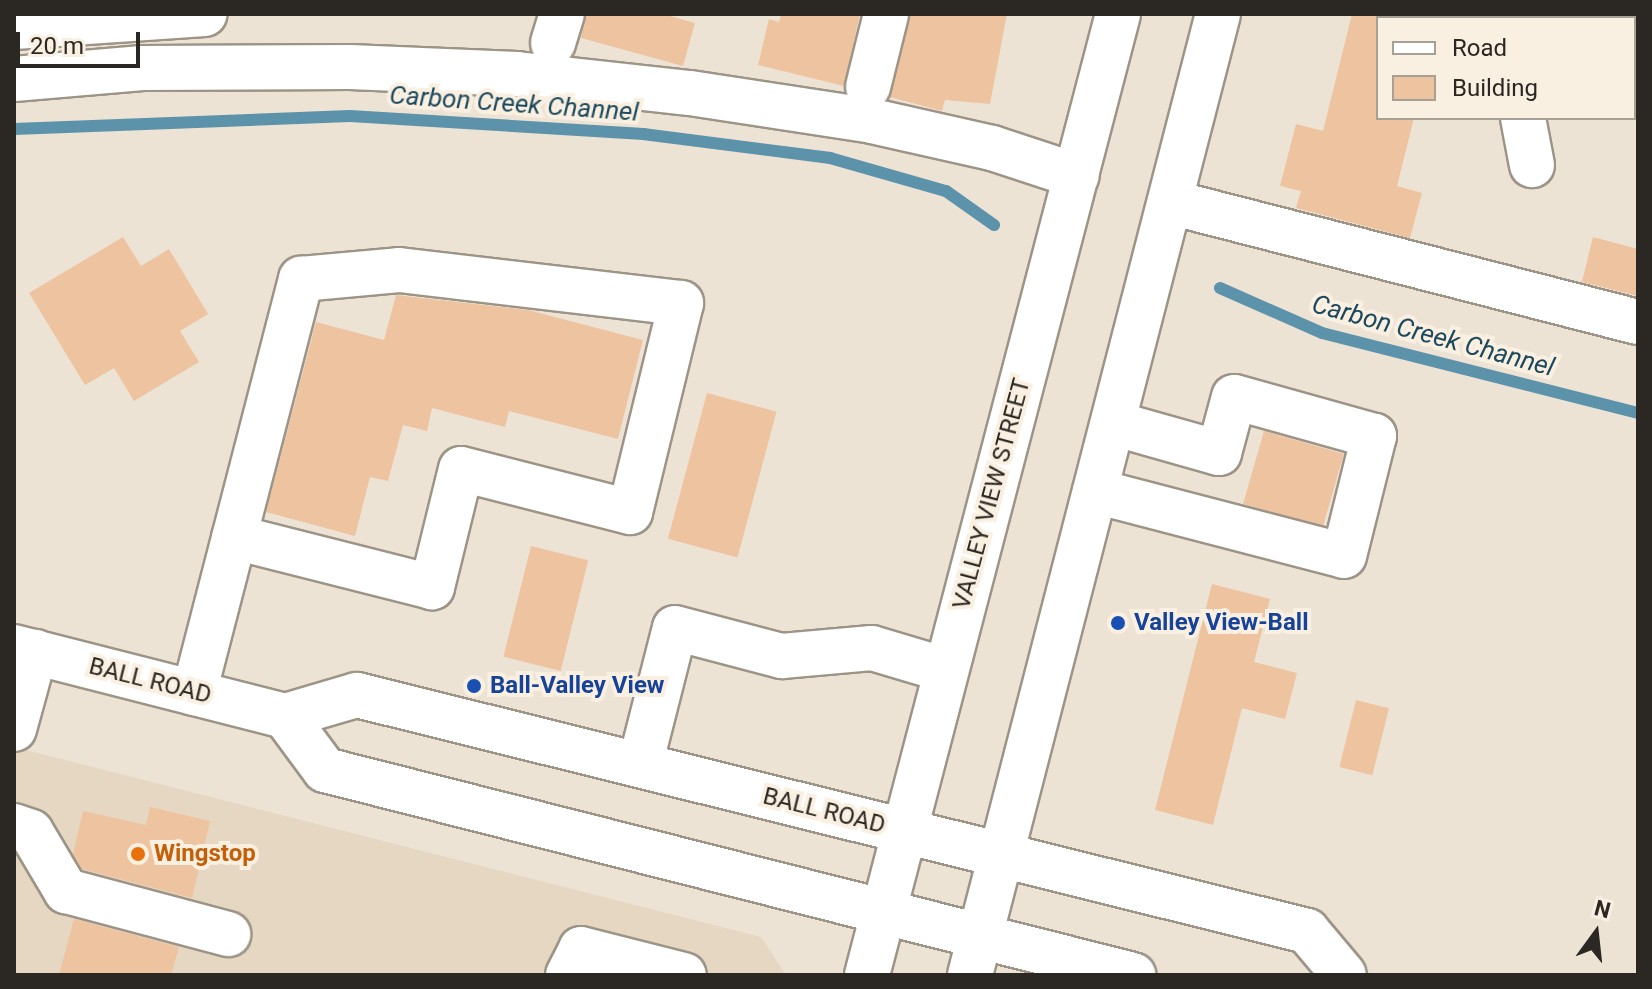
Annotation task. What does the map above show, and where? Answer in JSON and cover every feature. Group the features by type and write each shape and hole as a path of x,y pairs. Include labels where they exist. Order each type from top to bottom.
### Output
{"main road":[{"path":"14,27 205,14"},
{"path":"868,87 886,14"},
{"name":"VALLEY VIEW STREET","path":"867,975 1118,14"},
{"path":"975,956 1218,14"},
{"path":"14,79 159,68 350,67 517,74 690,93 872,121 992,148 1077,176"},
{"path":"1523,120 1532,165"},
{"path":"1170,202 1638,322"},
{"path":"194,693 234,537 301,279 399,270 681,303 630,512 461,469 432,587 234,537"},
{"path":"1095,491 1344,556 1374,436 1234,397 1219,453 1113,423"},
{"path":"640,765 675,628 782,656 872,648 946,670"},
{"path":"14,729 24,650"},
{"name":"BALL ROAD","path":"24,650 285,716 357,695 1307,931 1344,975"},
{"path":"285,716 325,770 883,911 975,956 1133,975"},
{"path":"14,826 31,832 66,891 228,934"},
{"path":"568,975 581,949 684,975"}],"shaded area":[{"path":"14,747 761,937 786,975 14,975"}],"building":[{"path":"586,14 663,14 695,23 683,66 581,38"},
{"path":"781,14 860,14 844,86 758,65 769,19 779,22"},
{"path":"910,14 1007,14 990,104 945,100 942,111 890,97"},
{"path":"1352,14 1378,14 1376,120 1414,120 1397,186 1422,193 1410,238 1296,208 1301,191 1280,186 1296,124 1323,131"},
{"path":"123,237 141,266 169,249 208,314 180,331 199,362 134,401 114,368 85,385 29,293"},
{"path":"1593,237 1638,249 1638,296 1582,282"},
{"path":"396,295 528,310 643,340 618,439 509,411 505,427 432,408 427,431 403,425 388,481 370,477 355,536 266,512 316,322 384,340"},
{"path":"707,393 777,412 737,557 668,539"},
{"path":"1264,431 1344,454 1323,527 1243,504"},
{"path":"531,546 588,560 561,671 503,657"},
{"path":"1212,584 1270,599 1254,662 1297,673 1285,719 1242,708 1213,825 1155,810"},
{"path":"1356,700 1389,708 1372,775 1339,767"},
{"name":"Wingstop","path":"150,807 210,821 192,898 82,869 73,854 83,811 146,825"},
{"path":"74,919 179,947 171,975 59,975"}],"waterway":[{"name":"Carbon Creek Channel","path":"14,129 350,116 643,134 830,158 946,191 994,225"},
{"name":"Carbon Creek Channel","path":"1220,288 1322,333 1638,413"}],"place":[{"name":"Valley View-Ball","path":"1118,623"},
{"name":"Ball-Valley View","path":"474,686"},
{"name":"Wingstop","path":"138,854"}]}
